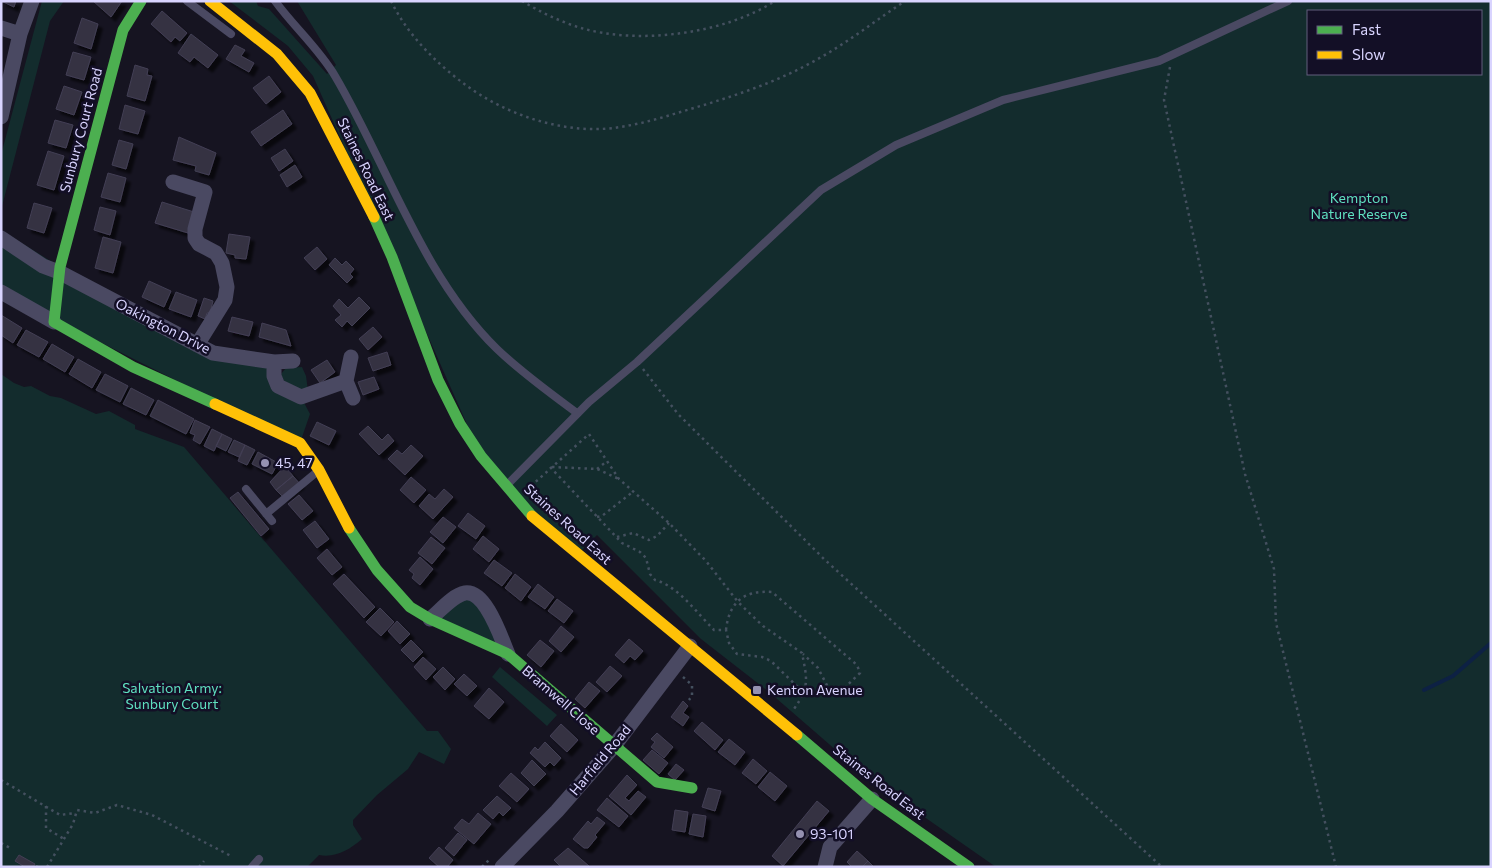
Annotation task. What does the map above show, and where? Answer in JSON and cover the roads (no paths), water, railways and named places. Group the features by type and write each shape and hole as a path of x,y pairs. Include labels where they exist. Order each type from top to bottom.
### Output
{"main road":[{"name":"Sunbury Court Road","path":"59,272 123,30 141,1"},
{"name":"Staines Road East","path":"210,1 277,54 310,93 362,191 392,257 438,380 460,424 505,487 543,526 782,722 872,799 969,867"},
{"path":"54,322 59,272"},
{"name":"Bramwell Close","path":"54,322 132,368 300,443 319,470 350,530 377,570 410,607 430,620 508,654 657,782 692,788"}],"street":[{"path":"1,117 20,34 32,1"},
{"path":"1,28 20,34"},
{"path":"174,182 205,192 195,229 195,238 200,244 216,253 226,274 225,300 197,345"},
{"name":"Oakington Drive","path":"1,238 43,266 59,272 213,353 274,362 293,361"},
{"path":"1,292 54,322"},
{"path":"351,357 346,382 353,398"},
{"path":"274,362 274,376 278,386 301,397 346,382"},
{"name":"Bramwell Close","path":"430,620 459,596 466,593 476,595 483,600 508,654"},
{"name":"Harfield Road","path":"502,867 557,812 614,746 675,669 690,646"},
{"path":"825,867 830,847 872,799"}],"lane":[{"path":"187,1 239,40 250,31"},
{"path":"276,1 334,74 428,255 460,305 496,348 536,382 578,413"},
{"path":"505,487 534,460 578,413 637,362 821,190 896,145 1003,100 1159,61 1288,1"},
{"path":"266,514 319,470"},
{"path":"246,489 272,521"},
{"path":"252,867 259,859"}],"waterway":[{"path":"1424,690 1453,676 1491,643"}],"place":[{"name":"45, 47","path":"265,463"},
{"name":"Kenton Avenue","path":"757,690"},
{"name":"93-101","path":"800,834"}],"park label":[{"name":"Kempton Nature Reserve","path":"1359,206"},
{"name":"Salvation Army: Sunbury Court","path":"172,696"}]}
